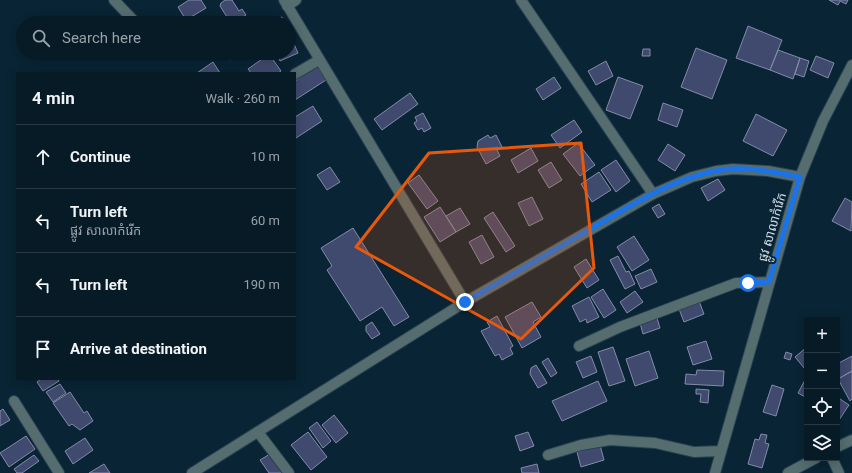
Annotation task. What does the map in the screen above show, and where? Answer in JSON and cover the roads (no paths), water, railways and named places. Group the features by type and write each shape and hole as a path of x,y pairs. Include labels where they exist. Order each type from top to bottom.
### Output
{"street":[{"path":"114,0 129,16"},
{"path":"293,16 285,3 296,0"},
{"path":"521,0 653,194"},
{"path":"296,21 465,302"},
{"path":"296,73 320,60"},
{"name":"ផ្លូវ សាលាកំរើក","path":"715,473 720,451 800,177 823,121 852,65"},
{"path":"192,473 465,302 653,194 692,177 716,171 733,169 768,171 800,177"},
{"path":"579,346 620,327 736,284 769,282"},
{"path":"14,401 59,473"},
{"path":"258,432 289,473"},
{"path":"548,455 581,445 610,440 655,443 694,452 720,451"},
{"path":"840,446 852,440"},
{"path":"788,473 810,461"},
{"path":"833,461 839,473"}]}
